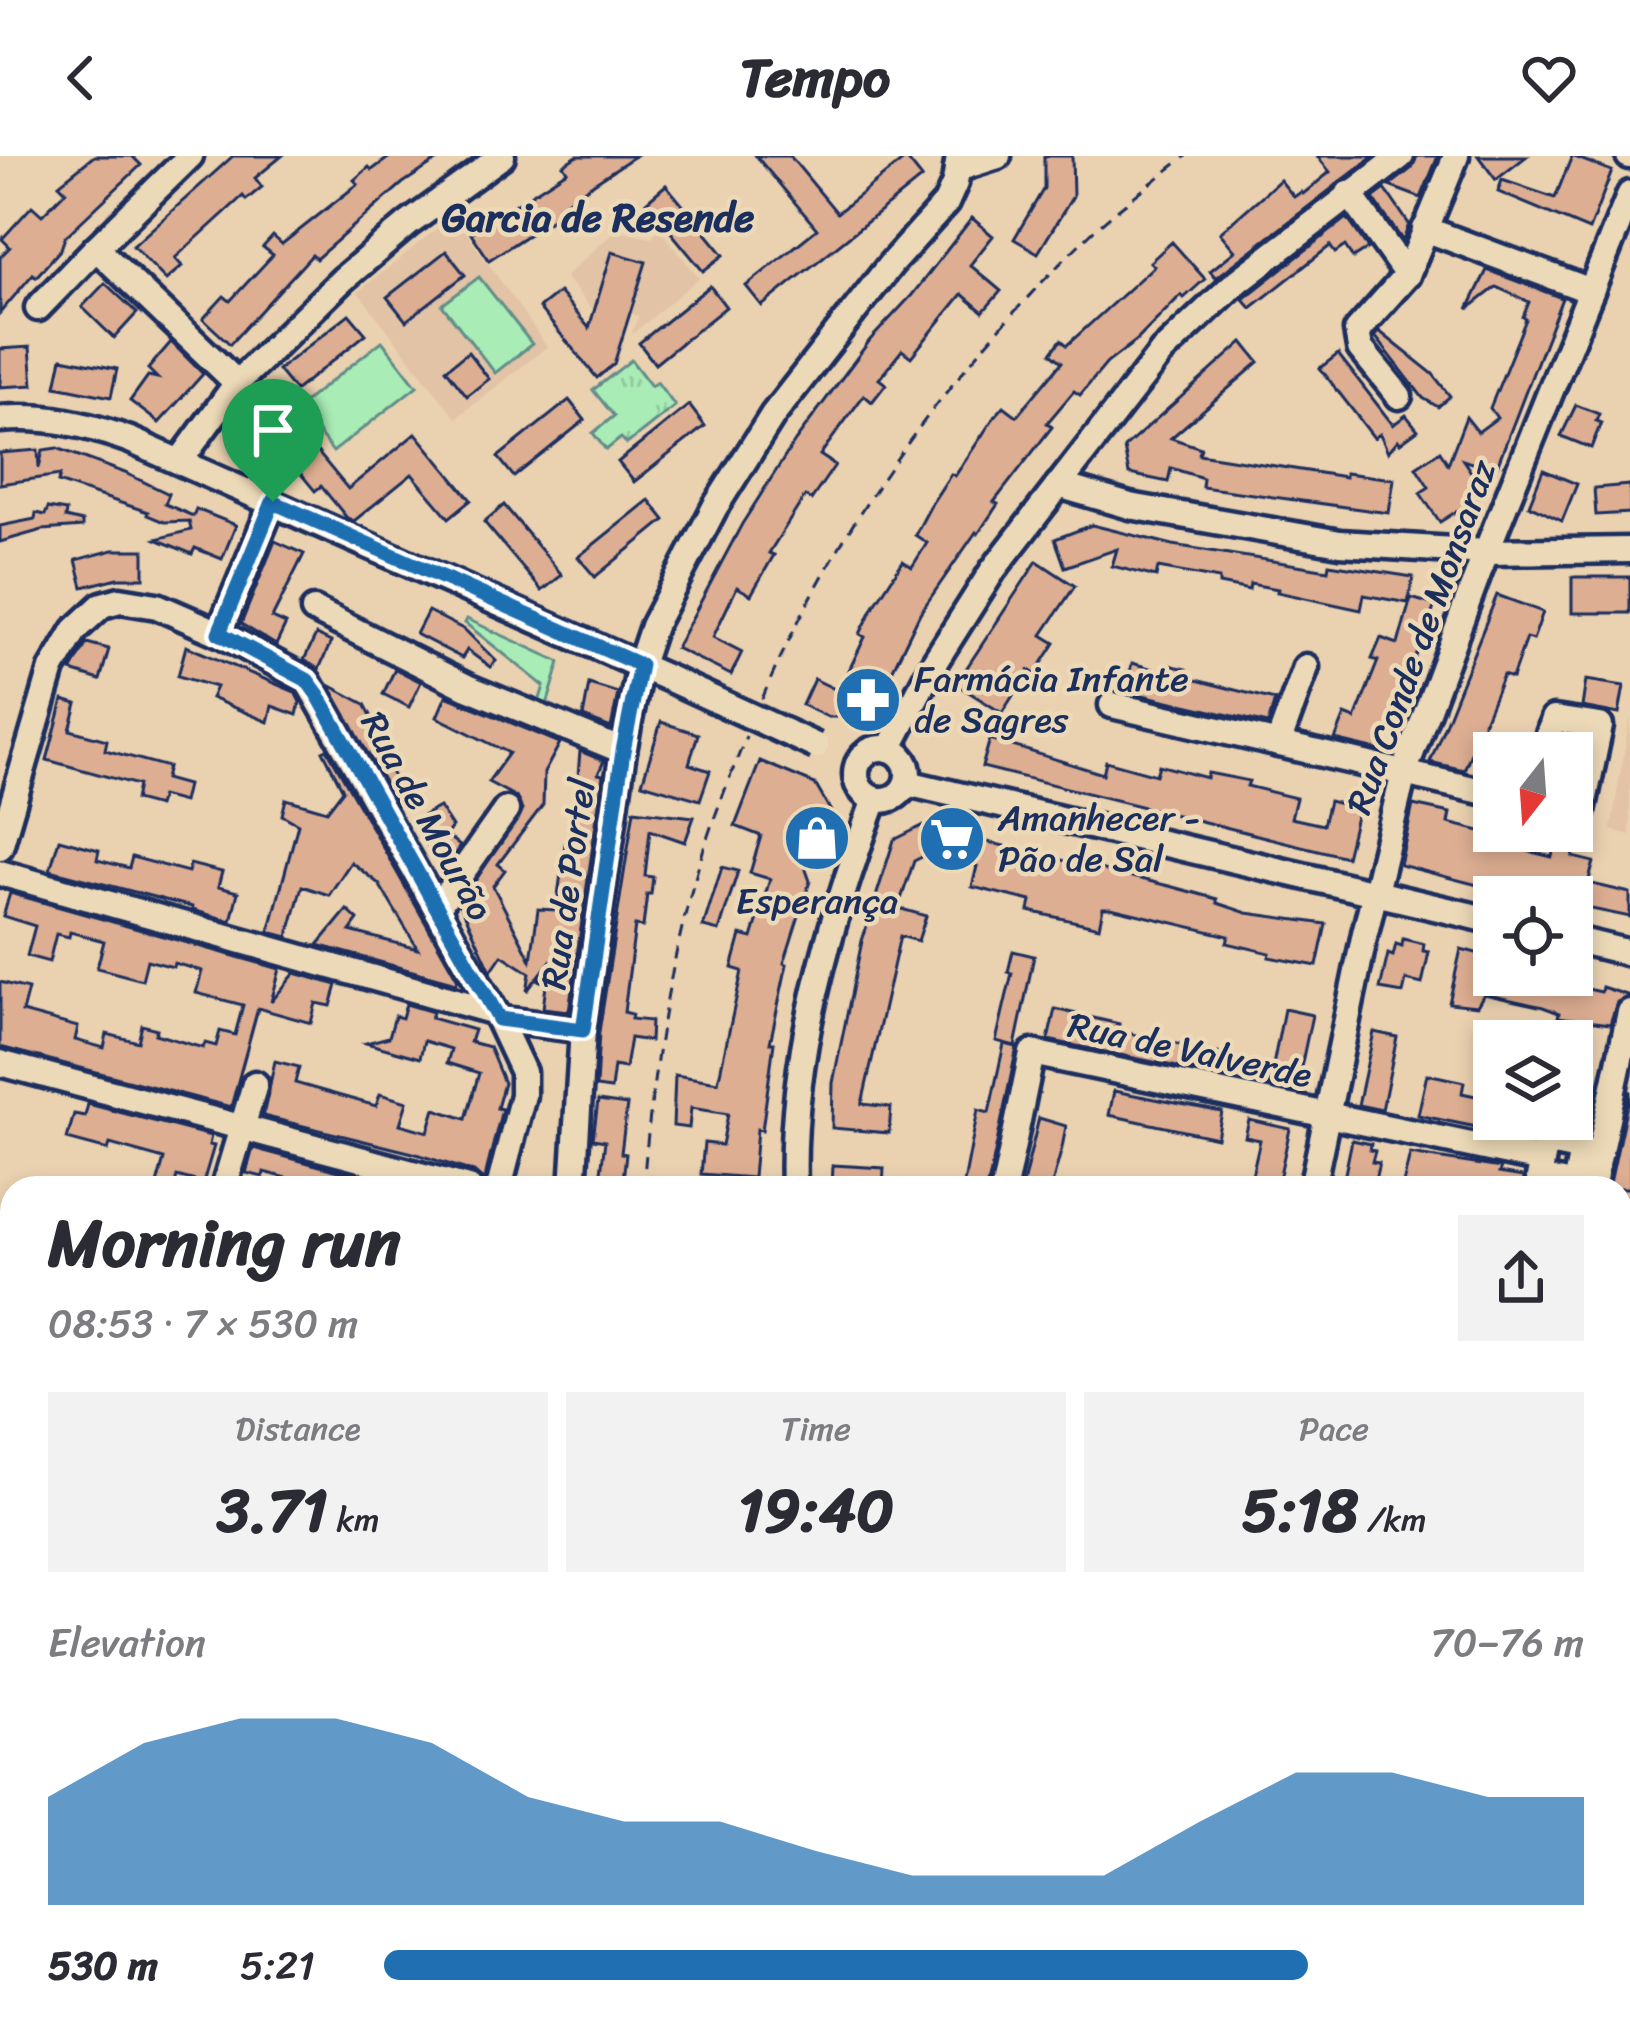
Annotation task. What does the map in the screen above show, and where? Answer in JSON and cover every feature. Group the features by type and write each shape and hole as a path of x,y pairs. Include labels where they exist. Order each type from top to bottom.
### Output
{"street":[{"path":"38,308 190,156"},
{"path":"180,461 237,383 376,251 502,156"},
{"path":"958,163 998,156"},
{"path":"890,749 934,663 993,571 1162,352 1232,286 1401,156"},
{"path":"1399,396 1360,348 1357,331 1407,275 1456,156"},
{"name":"Rua de Portel","path":"573,1176 583,1030 623,751 653,626 715,508 773,416 891,264 946,203 958,163"},
{"path":"1349,193 1407,275"},
{"name":"Rua Conde de Monsaraz","path":"1314,1176 1404,773 1591,291 1620,246 1630,194"},
{"path":"1425,229 1591,291"},
{"path":"96,248 237,383"},
{"path":"0,419 82,423 180,461 858,764"},
{"path":"1058,485 1130,506 1340,543 1486,552 1630,550"},
{"path":"219,633 273,502"},
{"name":"Rua de Mourão","path":"0,847 4,817 52,669 88,615 120,600 138,601 219,633 307,680 497,1016 523,1072 502,1176"},
{"name":"Rua de Portel","path":"314,610 467,687 623,751"},
{"path":"1278,744 1306,667"},
{"path":"1112,705 1473,789"},
{"path":"1550,732 1554,719 1600,726 1593,759"},
{"path":"890,749 907,766 907,783 890,800 874,800 858,785 858,764 871,751 890,749"},
{"path":"907,783 1473,916"},
{"path":"794,1176 797,1111 819,982 837,909 874,800"},
{"path":"437,908 506,810"},
{"path":"0,873 497,1016 583,1030"},
{"path":"1593,945 1630,953"},
{"path":"1595,1176 1630,1012"},
{"name":"Rua de Valverde","path":"1006,1176 1032,1053 1327,1116"},
{"path":"0,1063 424,1176"},
{"path":"227,1176 255,1084"},
{"path":"1327,1116 1543,1160"}],"path":[{"path":"764,692 838,546 917,426 1004,323 1096,229 1186,156"},
{"path":"645,1176 650,1103 668,990 701,857 746,737"}],"shaded area":[{"path":"454,215 547,347 456,418 358,292"},
{"path":"660,229 699,278 632,334 638,316 630,313 621,343 565,277 616,230 651,237"},
{"path":"1630,718 1630,835 1611,830"},
{"path":"1630,992 1630,1176 1589,1176"}],"green space":[{"path":"479,277 532,344 495,373 442,305"},
{"path":"382,341 417,386 333,452 298,407"},
{"path":"631,360 675,406 627,444 621,438 606,450 593,433 614,416 593,390"},
{"path":"467,619 560,662 547,705 539,702 544,686 465,623"}],"building":[{"path":"94,156 132,156 141,165 65,237 61,249 0,313 0,257 10,247 2,239 32,206 42,215 66,191 59,184"},
{"path":"233,156 282,156 255,178 262,187 246,200 243,196 175,258 182,266 166,280 133,246"},
{"path":"391,156 444,156 403,183 316,259 312,255 230,344 203,319 224,296 230,301 273,255 263,247 273,236 282,244 358,184 354,180 369,167 372,170"},
{"path":"577,156 635,156 559,206 563,212 489,260 471,233 567,171 563,165"},
{"path":"756,156 790,156 837,213 906,158 922,178 762,306 746,286 817,229"},
{"path":"1044,156 1072,156 1073,196 1038,253 1014,239 1044,188"},
{"path":"1317,156 1374,156 1216,278 1210,271 1235,251 1220,233 1280,180 1294,197 1303,194 1330,172"},
{"path":"1417,156 1438,156 1421,198 1389,186 1412,168"},
{"path":"1478,156 1527,156 1496,180"},
{"path":"1572,156 1612,171 1589,230 1498,192 1502,180 1555,198"},
{"path":"666,185 724,255 703,271 646,202"},
{"path":"1385,189 1409,224 1403,241 1373,198"},
{"path":"972,218 993,236 970,265 1001,291 983,312 962,294 911,357 902,350 879,379 886,384 872,402 864,395 820,455 835,465 811,500 805,496 769,553 774,555 751,595 737,587 713,637 742,652 731,675 676,648 742,524 795,441 870,340"},
{"path":"1347,218 1368,248 1353,258 1345,246 1335,253 1330,246 1251,308 1243,299"},
{"path":"1172,242 1205,279 1107,363 1080,395 1074,391 1047,423 1052,427 994,502 998,504 920,613 877,702 844,717 828,717 802,705 814,679 839,691 874,606 903,561 912,567 927,543 915,535 932,503 993,419 1004,406 1017,416 1062,362 1051,353 1061,340 1067,345 1154,266 1150,262"},
{"path":"446,251 465,275 406,321 387,297"},
{"path":"612,252 646,262 614,364 597,378 539,308 559,292 589,328"},
{"path":"1487,270 1562,298 1495,471 1463,460 1485,493 1440,522 1420,493 1429,487 1416,467 1440,451 1448,464 1466,417 1478,432 1497,418 1490,408 1526,319 1529,302 1496,287 1468,309"},
{"path":"105,283 137,313 114,338 82,307"},
{"path":"710,286 726,307 655,364 639,343"},
{"path":"349,314 366,334 295,391 278,370"},
{"path":"1379,331 1433,374 1450,396 1438,407 1423,398 1375,336"},
{"path":"171,342 203,374 159,423 130,401 148,376 157,378 148,369"},
{"path":"1243,342 1259,362 1171,438 1201,448 1199,454 1345,477 1345,473 1394,479 1389,513 1202,487 1203,478 1171,468 1168,482 1129,474 1124,448"},
{"path":"30,347 33,385 0,387 0,349"},
{"path":"468,352 489,379 467,396 446,369"},
{"path":"1338,354 1393,425 1406,415 1418,430 1398,440 1388,452 1380,434 1374,438 1320,368"},
{"path":"62,358 117,369 111,397 56,386"},
{"path":"569,400 585,420 514,477 498,457"},
{"path":"278,404 348,489 416,433 471,500 449,518 412,474 354,521 347,518 321,486 315,491 257,421"},
{"path":"689,405 705,426 634,482 618,462"},
{"path":"1576,405 1599,414 1596,421 1601,423 1591,448 1561,436"},
{"path":"57,448 169,494 165,504 193,516 196,509 236,525 222,559 195,548 192,554 156,539 191,530 189,521 164,522 148,512 58,482 60,475 0,484 0,453 38,450 39,468 43,450"},
{"path":"1543,470 1577,484 1562,521 1529,505"},
{"path":"1630,485 1630,513 1596,515 1594,488"},
{"path":"649,500 665,520 595,577 578,557"},
{"path":"504,505 562,575 542,591 484,522"},
{"path":"48,508 66,511 65,518 82,522 82,527 42,530 0,542 0,526 35,519 36,513 45,515"},
{"path":"1092,525 1173,545 1328,570 1329,564 1413,577 1408,603 1364,595 1361,610 1278,589 1250,584 1249,590 1219,584 1219,579 1158,568 1156,577 1112,566 1117,549 1065,567 1055,539"},
{"path":"275,541 304,554 272,618 286,624 276,645 241,624"},
{"path":"113,550 144,550 144,578 118,578 83,587 76,560"},
{"path":"1037,561 1075,586 1042,635 1055,643 1035,674 1029,670 1002,713 956,684"},
{"path":"1572,577 1630,577 1630,613 1572,613"},
{"path":"1497,595 1543,612 1533,640 1526,638 1512,678 1503,675 1480,732 1473,732 1473,748 1464,770 1430,762"},
{"path":"1411,598 1435,605 1381,751 1335,740 1345,715 1355,719 1378,661 1372,659 1381,638 1398,644"},
{"path":"428,611 465,630 496,661 490,667 467,650 462,658 416,634"},
{"path":"316,635 331,642 319,669 304,660"},
{"path":"87,643 109,649 100,680 71,671"},
{"path":"186,646 295,692 300,702 297,715 272,706 268,722 211,698 216,687 178,676"},
{"path":"1132,663 1167,673 1169,665 1186,669 1184,677 1275,700 1268,724 1125,691"},
{"path":"395,669 421,682 409,707 383,694"},
{"path":"1586,680 1624,686 1619,714 1582,707"},
{"path":"589,684 618,693 611,728 583,717"},
{"path":"329,685 365,704 397,764 389,768 406,800 397,805"},
{"path":"446,696 560,743 544,773 543,805 498,864 505,870 493,886 531,960 538,909 556,910 566,837 573,837 580,751 604,761 598,774 603,775 569,1011 543,1008 549,963 539,976 542,982 537,978 527,991 530,973 502,955 491,971 460,904 522,810 516,797 488,782 509,753 437,717"},
{"path":"63,700 77,704 70,730 107,740 105,750 168,767 165,779 187,785 183,802 161,796 158,806 135,800 138,785 47,760"},
{"path":"661,722 698,734 689,764 710,771 700,800 642,783"},
{"path":"990,739 1103,774 1106,761 1156,775 1159,765 1207,778 1208,773 1249,781 1247,786 1296,798 1291,818 1323,825 1329,801 1358,808 1346,857 982,767"},
{"path":"327,749 456,983 318,945 347,910 358,920 350,931 418,949 379,884 351,862 329,895 302,886 288,937 269,932 298,824 282,815 286,799 327,811 343,790 323,751"},
{"path":"760,761 815,784 833,815 822,847 813,844 806,870 810,881 784,963 753,1176 701,1174 704,1143 722,1145 728,1114 691,1108 689,1128 673,1126 675,1075 718,1082 742,971 732,968 741,935 752,938 770,879 750,873 761,836 735,826"},
{"path":"1413,805 1450,813 1448,823 1473,829 1473,852 1531,852 1552,857 1553,852 1574,852 1573,857 1594,862 1590,876 1473,876 1473,884 1400,865"},
{"path":"439,807 452,827 446,835 460,846 443,871 416,826 416,820"},
{"path":"634,810 694,817 685,842 650,830 645,876 653,877 651,894 647,894 643,927 635,926 624,1012 632,1014 631,1019 651,1021 650,1041 630,1038 625,1068 614,1066 611,1089 596,1087 599,1032"},
{"path":"922,826 1169,886 1247,913 1326,924 1317,966 1227,943 1229,936 1111,908 1103,908 1099,927 1029,911 1031,901 972,887 977,866 928,854 914,861 898,908 926,916 918,941 900,936 862,1104 891,1107 889,1133 832,1128 833,1083 862,941 894,840"},
{"path":"59,839 99,850 97,860 129,868 132,857 188,872 190,864 222,872 218,887 238,892 231,921 50,870"},
{"path":"722,867 738,871 719,931 703,927"},
{"path":"1593,884 1630,893 1630,917 1593,909"},
{"path":"10,893 280,969 271,1002 295,973 337,985 331,1006 316,1003 311,1023 258,1008 231,1107 0,1047 0,982 28,989 22,1012 78,1027 75,1040 104,1048 107,1034 138,1042 142,1025 157,1029 155,1034 203,1048 205,1043 216,1046 220,1031 235,1035 243,1005 196,993 202,971 174,963 173,967 147,960 142,980 97,968 104,941 70,932 69,937 56,934 49,962 27,956 35,926 3,916"},
{"path":"1403,939 1424,944 1423,951 1429,952 1422,984 1406,980 1403,993 1380,989 1388,954 1393,956"},
{"path":"1461,949 1473,952 1473,996 1483,996 1477,1006 1449,1003"},
{"path":"1013,951 1034,956 1015,1046 996,1041"},
{"path":"1602,987 1630,996 1617,1002 1610,1024 1558,1017 1559,1013 1493,996 1593,996 1593,990 1601,992"},
{"path":"406,1004 433,1012 431,1018 474,1030 470,1042 489,1047 504,1083 485,1176 263,1116 275,1061 299,1067 295,1083 376,1106 380,1094 407,1102 400,1124 428,1132 435,1109 466,1119 479,1073 447,1063 451,1049 424,1041 420,1058 366,1043 389,1037 395,1016 402,1018"},
{"path":"1055,1009 1119,1024 1118,1031 1235,1057 1230,1078 1048,1040"},
{"path":"1284,1009 1312,1015 1296,1091 1269,1086"},
{"path":"1374,1032 1397,1037 1382,1110 1358,1105"},
{"path":"1004,1044 1017,1047 990,1176 965,1176 978,1110 989,1113"},
{"path":"1427,1074 1464,1082 1462,1093 1473,1095 1473,1126 1418,1115"},
{"path":"1630,1090 1630,1176 1612,1176"},
{"path":"1114,1091 1222,1112 1217,1138 1109,1115"},
{"path":"598,1101 627,1105 623,1176 601,1176 605,1141 593,1139"},
{"path":"88,1104 211,1136 209,1145 214,1146 205,1176 159,1176 164,1159 110,1144 108,1150 67,1139 74,1114 85,1116"},
{"path":"1039,1118 1066,1126 1054,1176 1025,1176"},
{"path":"1249,1120 1290,1129 1280,1176 1252,1176 1260,1140 1245,1137"},
{"path":"1352,1140 1371,1144 1370,1150 1375,1151 1372,1162 1379,1163 1376,1176 1344,1176"},
{"path":"253,1148 357,1176 264,1172 259,1176 246,1173"},
{"path":"1410,1154 1501,1168 1499,1173 1517,1176 1405,1176"},
{"path":"833,1165 884,1168 884,1176 833,1176"}],"place":[{"name":"Farmácia Infante de Sagres","path":"868,700"},
{"name":"Esperança","path":"817,838"},
{"name":"Amanhecer - Pão de Sal","path":"952,839"}],"district":[{"name":"Garcia de Resende","path":"598,217"}],"route":[{"path":"273,502 640,665 583,1030 499,1019 318,695 290,669 219,633 273,502"}]}
